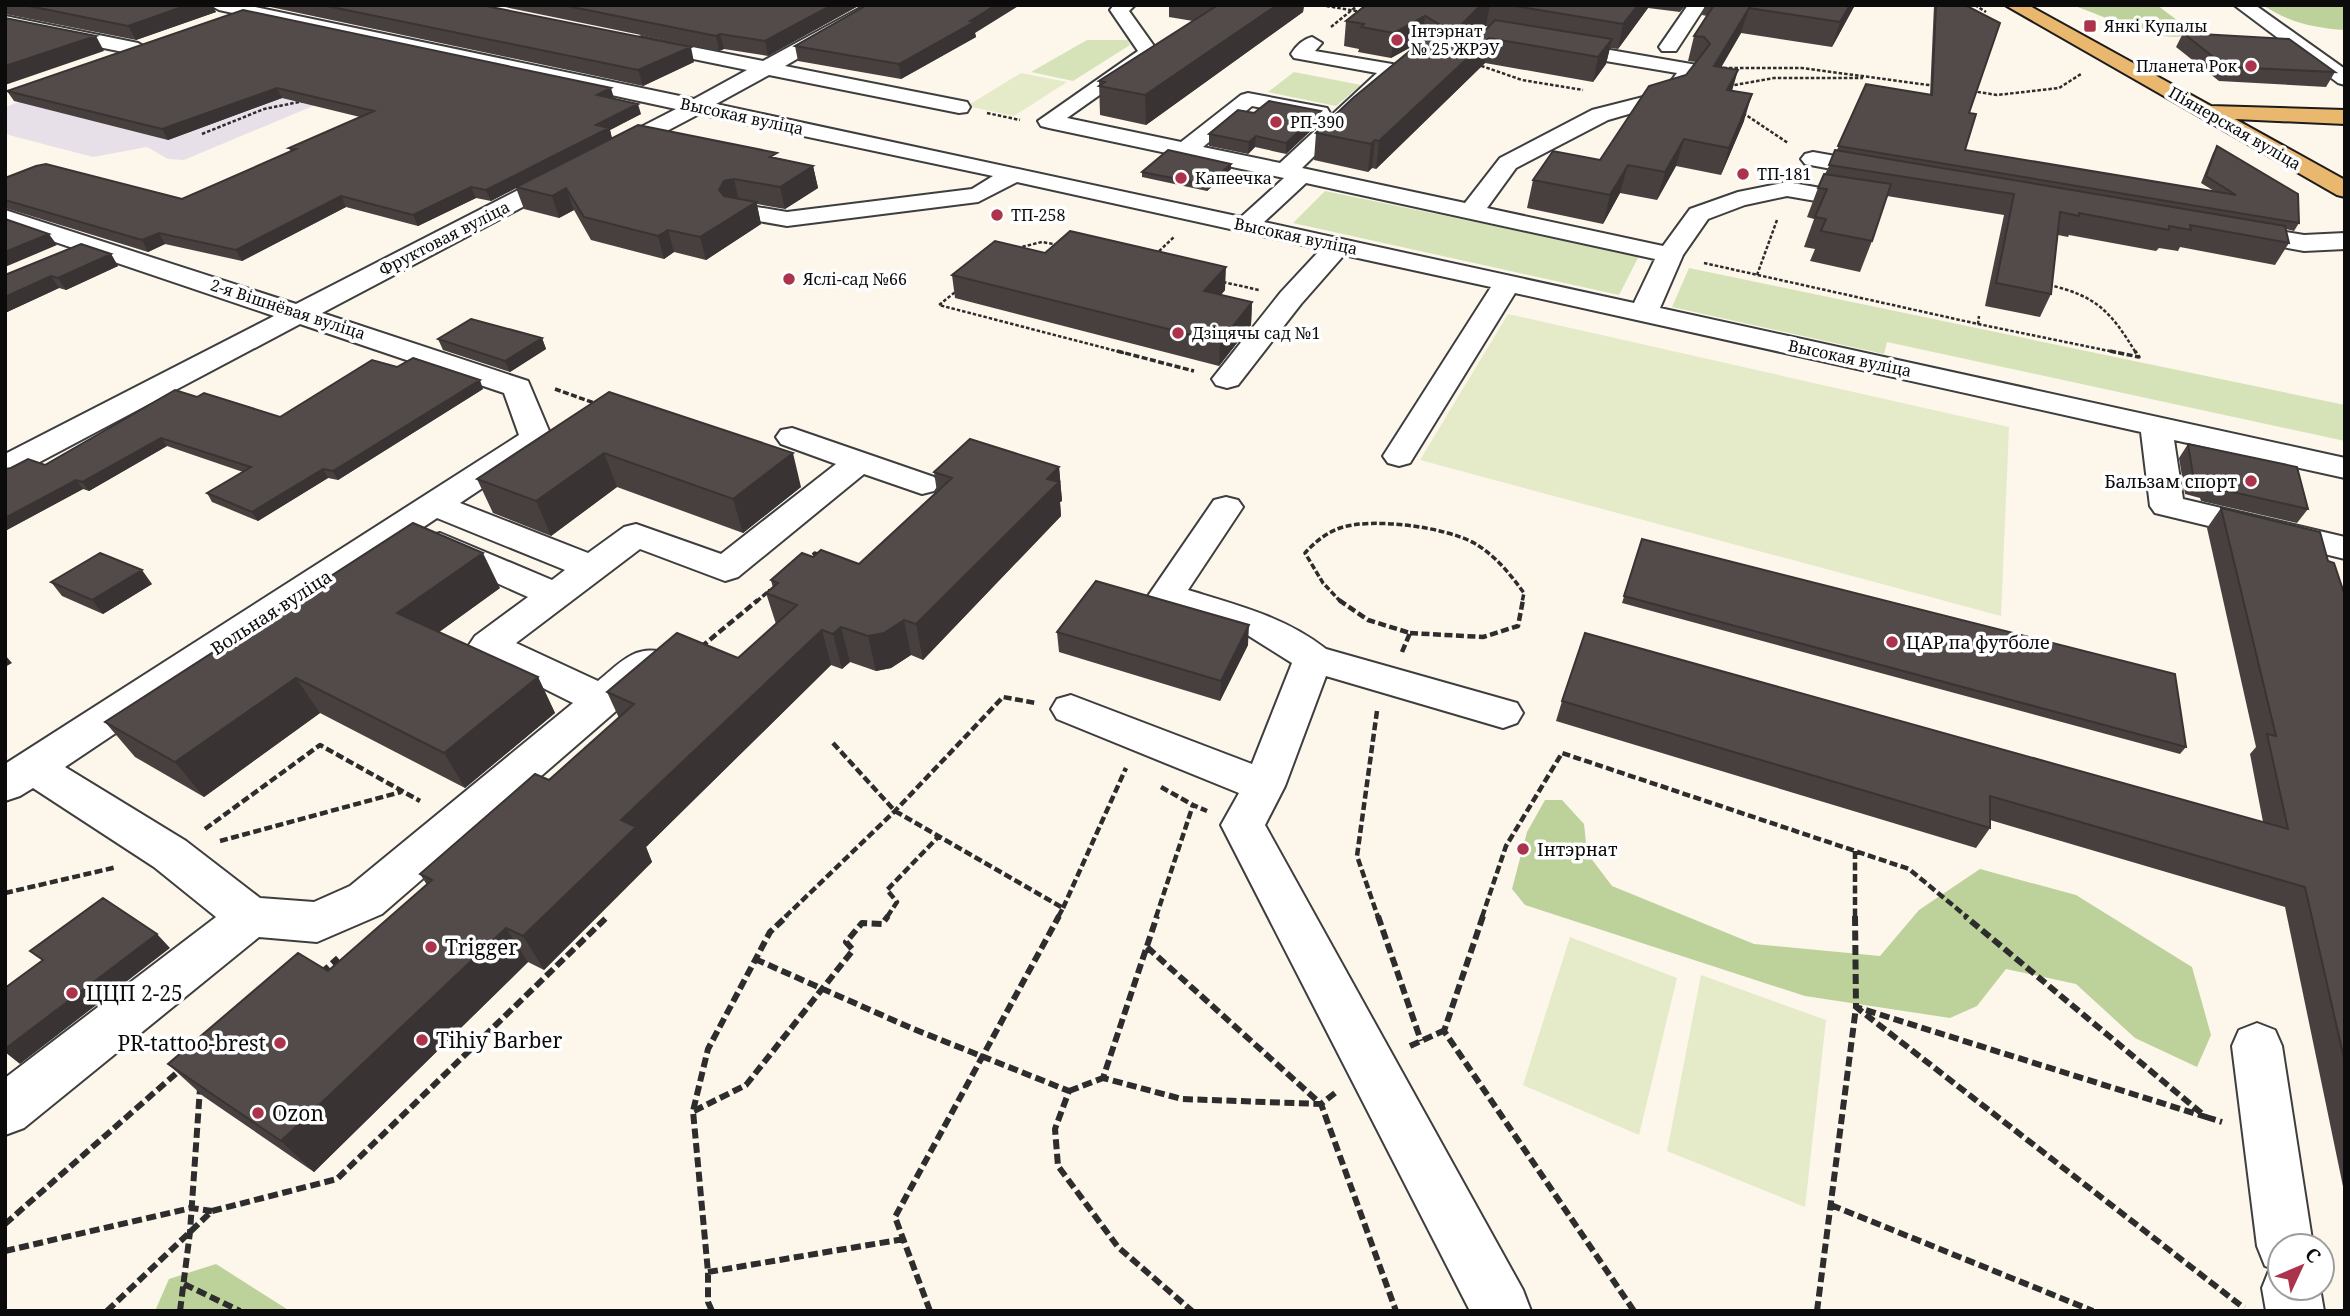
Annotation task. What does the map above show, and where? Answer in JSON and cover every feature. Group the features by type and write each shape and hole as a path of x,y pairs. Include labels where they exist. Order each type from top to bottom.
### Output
{"main road":[{"name":"Піянерская вуліца","path":"2014,5 2345,190"},
{"path":"2207,112 2345,117"}],"street":[{"name":"Фруктовая вуліца","path":"5,467 696,106 880,5"},
{"path":"1049,121 1149,53 1119,10 1126,5"},
{"path":"1669,47 1697,5"},
{"path":"2242,5 2345,79"},
{"path":"218,13 254,8"},
{"name":"Высокая вуліца","path":"254,8 2345,468"},
{"path":"5,22 146,46 97,63"},
{"path":"618,38 959,107"},
{"path":"1246,225 1342,117 1399,67 1301,54 1312,43"},
{"path":"1472,211 1508,163 1601,115 1670,96 1690,69 1541,44"},
{"path":"2315,56 2345,58"},
{"path":"1187,149 1248,99 1342,117"},
{"path":"1049,121 1670,255"},
{"path":"970,164 997,146"},
{"path":"1813,159 1898,174"},
{"path":"738,211 787,219 978,195 1014,174"},
{"path":"1644,312 1670,255 1699,214 1738,199 1787,189 1877,204"},
{"name":"2-я Вішнёвая вуліца","path":"5,217 90,243 517,387"},
{"path":"2210,227 2304,243 2345,242"},
{"path":"55,259 90,243"},
{"path":"1227,379 1339,245"},
{"path":"1399,456 1508,282"},
{"name":"Вольная вуліца","path":"19,776 536,438 517,387"},
{"path":"2156,425 2168,506 2345,548"},
{"path":"792,437 922,484"},
{"path":"602,700 488,645 636,535 726,569 859,462"},
{"path":"433,505 592,568"},
{"path":"1226,508 1166,596 1259,626 1295,642 1312,659 1503,713"},
{"path":"399,528 555,595"},
{"path":"19,776 170,854 250,917 317,922 366,900 659,651"},
{"path":"1253,806 1312,659"},
{"path":"1072,709 1141,736 1253,806 1502,1311"},
{"path":"5,1110 250,917"},
{"path":"2257,1046 2283,1232"}],"path":[{"path":"1321,5 1364,12"},
{"path":"1331,27 1358,5"},
{"path":"1339,20 1351,22"},
{"path":"1474,64 1522,80 1649,102"},
{"path":"1690,69 1802,68 1947,88"},
{"path":"1972,92 1997,95 2059,88 2080,74 2092,72"},
{"path":"1726,86 1774,78 1870,77"},
{"path":"202,134 264,109 304,101"},
{"path":"959,107 1027,122 1049,121"},
{"path":"1740,111 1813,159"},
{"path":"1758,275 1787,189"},
{"path":"1155,255 1175,236"},
{"path":"1005,251 1042,242 1068,247"},
{"path":"1670,255 2139,357 2115,318 2095,299 2071,289 2046,284"},
{"path":"1212,279 1292,298"},
{"path":"967,282 939,305 1227,379"},
{"path":"1978,324 1979,316"},
{"path":"517,387 548,387 601,405"},
{"path":"712,1311 708,1301 708,1272 693,1111 708,1049 770,932 895,811 1003,697 1072,709"},
{"path":"930,1311 895,1217 1063,908 1141,736"},
{"path":"833,743 895,811 1063,908"},
{"path":"170,854 320,745 401,792 460,820"},
{"path":"1634,1311 1444,1031 1506,846 1562,753 1909,869 2206,1117 1856,1007"},
{"path":"1103,1078 1193,806 1253,806"},
{"path":"693,1111 746,1085 853,950 846,942 862,923 883,924 897,902 887,890 939,836"},
{"path":"1816,1311 1856,1007 1855,851"},
{"path":"5,1251 191,1208 212,1211 337,1179 607,917"},
{"path":"755,959 981,1058 1069,1091 1103,1078 1182,1099 1321,1104 1147,947"},
{"path":"1856,1007 2248,1311"},
{"path":"5,1224 182,1068"},
{"path":"180,1311 190,1232 201,1076"},
{"path":"1069,1091 1055,1129 1058,1166 1118,1247 1192,1311"},
{"path":"1830,1205 2093,1311"},
{"path":"107,1311 212,1211"},
{"path":"708,1272 904,1239"},
{"path":"184,1284 240,1311"}],"shaded area":[{"path":"155,54 432,56 184,160 168,159 147,147 93,157 5,134 5,107"}],"green space":[{"path":"2071,5 2157,5 2194,33 2166,36 2149,33"},
{"path":"2263,5 2345,5 2345,30 2302,23"},
{"path":"1087,40 1128,40 1130,45 1073,81 1031,72"},
{"path":"1294,72 1361,85 1336,106 1268,92"},
{"path":"1021,73 1067,82 1014,116 967,106"},
{"path":"1325,191 1639,256 1619,295 1293,223"},
{"path":"1689,268 2345,405 2345,441 1887,342 1884,354 1672,307"},
{"path":"1508,314 2009,427 2001,616 1420,460"},
{"path":"1545,800 1562,800 1584,824 1587,853 1612,886 1754,944 1880,956 1919,910 1980,869 2076,895 2192,967 2211,1035 2197,1067 2135,1038 2076,984 2006,969 1977,1006 1950,1018 1805,996 1525,905 1512,889 1527,832"},
{"path":"1570,937 1677,978 1639,1135 1523,1085"},
{"path":"1701,975 1826,1020 1805,1207 1667,1151"},
{"path":"216,1264 290,1311 155,1311 169,1279"}],"building":[{"path":"24,5 188,5 128,26"},
{"path":"322,5 481,5 691,47 638,70"},
{"path":"562,5 832,5 765,41 720,34 716,36"},
{"path":"867,5 996,5 970,21 974,22 899,64 795,46"},
{"path":"1218,5 1277,5 1145,95 1099,86 1105,82 1099,81"},
{"path":"1366,5 1481,5 1453,33 1457,40 1475,41 1495,20 1612,39 1598,57 1489,38 1379,141 1375,140 1371,144 1316,133 1439,24 1425,16 1394,33 1361,27 1364,24 1346,21"},
{"path":"1509,5 1638,5 1623,24"},
{"path":"1714,5 1850,5 1840,22 1749,8 1714,66 1738,70 1727,90 1752,94 1729,148 1684,139 1665,172 1628,165 1610,195 1533,180 1553,151 1600,160 1649,86 1686,75 1710,44 1704,37 1694,36"},
{"path":"1936,5 1965,5 2000,23 1969,113 1976,114 1965,150 2236,195 2206,176 2217,146 2298,194 2299,223 1838,146 1866,84 1932,95"},
{"path":"243,10 611,88 597,95 638,104 596,125 609,128 486,190 471,187 413,215 341,196 236,250 159,233 142,240 5,200 5,178 46,164 182,199 374,111 277,88 162,129 7,91"},
{"path":"5,18 96,36 5,66"},
{"path":"2183,33 2289,39 2335,72 2226,67"},
{"path":"1269,101 1321,111 1286,143 1256,136 1249,142 1209,134 1238,110 1254,113"},
{"path":"638,125 777,153 770,157 813,166 780,187 734,179 724,181 719,190 724,196 756,202 700,237 668,230 658,236 584,217 566,188 552,196 516,187"},
{"path":"1168,150 1231,164 1207,185 1142,172"},
{"path":"1835,150 2285,226 2289,243 2190,225 2191,230 2169,226 2169,230 2079,213 2079,216 2060,212 2051,294 1996,283 2014,194 1829,165"},
{"path":"1824,174 1891,184 1872,241 1821,231 1826,219 1815,217 1827,189 1818,188"},
{"path":"5,219 49,234 5,252"},
{"path":"1070,231 1226,267 1204,291 1252,302 1220,342 952,275 995,241 1045,253"},
{"path":"81,244 111,254 58,278 51,276 5,297 5,275"},
{"path":"471,319 542,338 505,361 438,339"},
{"path":"413,358 480,380 333,471 323,469 252,512 207,493 251,467 161,438 82,482 76,480 5,518 5,469 28,459 45,465 175,390 197,397 204,393 280,417 372,360 397,367"},
{"path":"609,392 793,453 733,499 604,453 536,501 477,479"},
{"path":"970,439 1059,467 1047,479 1059,482 916,624 904,620 884,633 868,636 841,627 833,634 822,630 621,820 636,827 523,936 506,928 281,1141 168,1064 298,953 328,971 432,880 420,874 535,774 549,780 634,704 607,692 677,633 738,658 797,605 766,593 778,583 771,580 802,553 813,557 821,550 859,564 952,478 934,472"},
{"path":"2188,444 2297,467 2308,509 2194,481"},
{"path":"2221,508 2320,532 2328,561 2334,563 2345,596 2345,1063 2305,887 1990,796 1990,828 1562,701 1585,633 2288,829 2267,734 2276,736"},
{"path":"413,523 483,553 397,613 538,677 444,753 296,678 175,762 105,722"},
{"name":"ЦАР па футболе","path":"1642,539 2175,674 2186,747 1624,596"},
{"path":"100,553 142,570 92,600 51,582"},
{"path":"1096,581 1249,625 1221,681 1057,632"},
{"name":"ЦЦП 2-25","path":"103,898 157,934 5,1049 5,988 43,960 30,951"}],"place":[{"name":"Янкі Купалы","path":"2090,26"},
{"name":"Інтэрнат № 25 ЖРЭУ","path":"1397,40"},
{"name":"Планета Рок","path":"2251,66"},
{"name":"РП-390","path":"1276,122"},
{"name":"ТП-181","path":"1743,174"},
{"name":"Капеечка","path":"1181,178"},
{"name":"ТП-258","path":"997,215"},
{"name":"Яслі-сад №66","path":"789,279"},
{"name":"Дзіцячы сад №1","path":"1178,333"},
{"name":"Бальзам спорт","path":"2251,481"},
{"name":"ЦАР па футболе","path":"1892,642"},
{"name":"Інтэрнат","path":"1523,849"},
{"name":"Trigger","path":"431,947"},
{"name":"ЦЦП 2-25","path":"72,993"},
{"name":"Tihiy Barber","path":"422,1040"},
{"name":"PR-tattoo-brest","path":"280,1043"},
{"name":"Ozon","path":"258,1113"}]}
